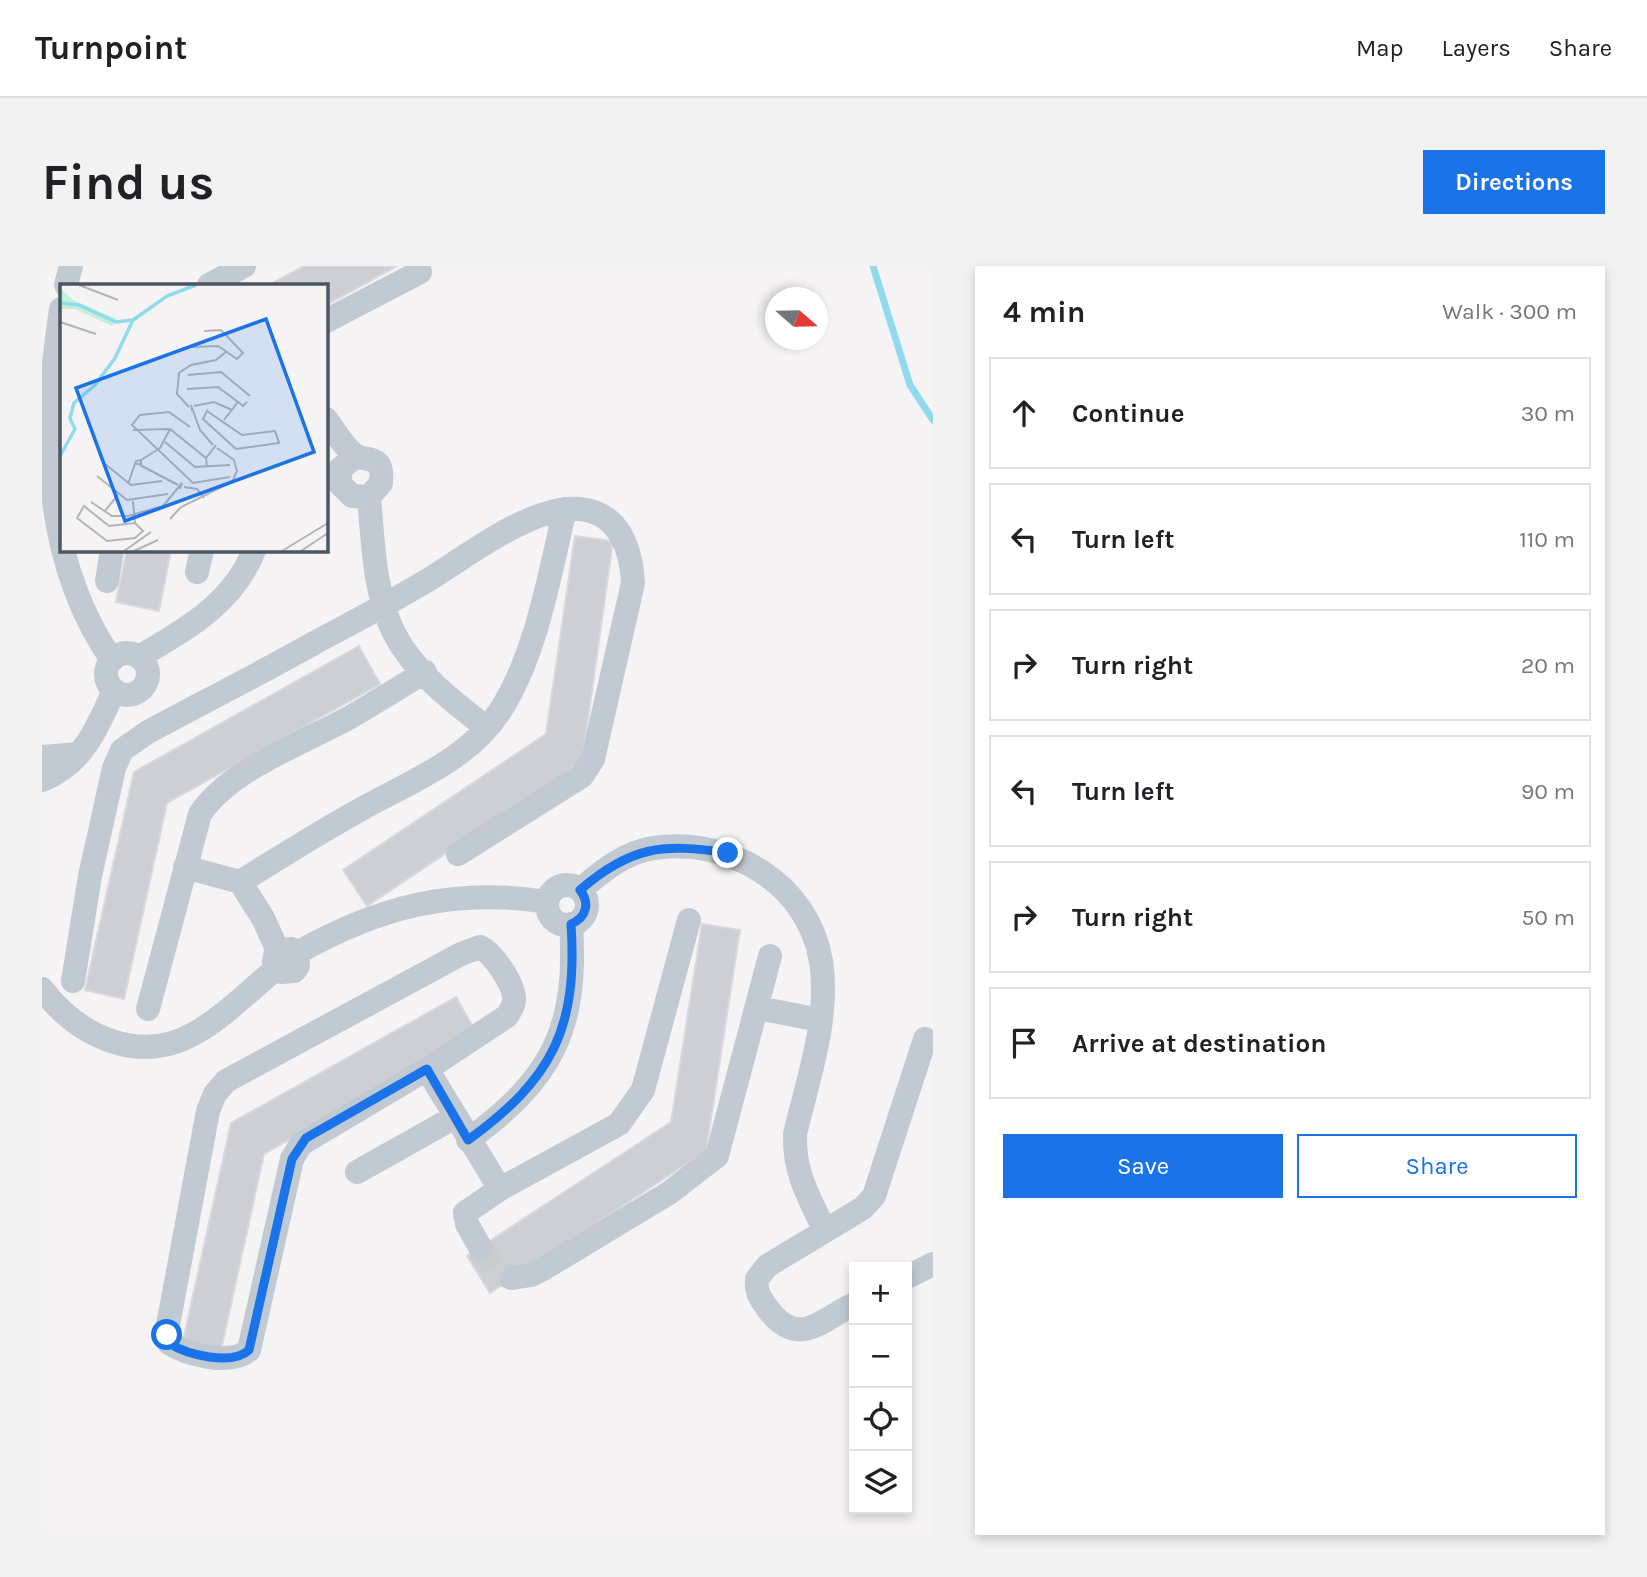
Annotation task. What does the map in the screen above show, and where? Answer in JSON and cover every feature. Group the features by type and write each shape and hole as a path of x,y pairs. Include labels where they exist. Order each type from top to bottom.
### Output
{"street":[{"path":"66,284 71,266"},
{"path":"206,278 244,266"},
{"path":"327,320 420,272"},
{"path":"55,326 43,470 53,558 69,602 112,660"},
{"path":"327,420 356,456"},
{"path":"356,456 373,459 382,474 381,484 369,497 360,498 345,492 332,477 344,463 356,456"},
{"path":"369,497 383,604 394,633 446,696 487,728"},
{"path":"240,882 357,811 453,759 487,728 501,710 521,668 565,509"},
{"path":"74,981 100,824 114,768 122,750 148,732 526,523 565,509 593,512 609,520 621,532 632,560 633,583 597,747 582,776 458,854"},
{"path":"107,581 112,551"},
{"path":"139,657 215,607 243,575 254,551"},
{"path":"125,653 139,657 148,671 144,687 129,695 114,690 106,676 112,660 125,653"},
{"path":"148,1009 200,814 220,790 425,673"},
{"path":"42,780 72,762 79,754 100,722 114,690"},
{"path":"42,757 79,754"},
{"path":"580,890 603,870 629,856 652,848 682,847 728,853 755,866 799,906 813,931 821,960 823,992 820,1020 795,1134 795,1153 797,1170 824,1229"},
{"path":"185,867 240,882 284,957"},
{"path":"565,885 580,890 587,902 586,910 578,921 571,924 556,921 547,902 556,888 565,885"},
{"path":"42,989 58,1010 95,1036 132,1047 167,1044 197,1033 284,957 378,913 417,904 511,896 547,902"},
{"path":"480,1247 467,1224 465,1213 500,1189 619,1124 632,1108 643,1090 689,920"},
{"path":"468,1140 520,1099 553,1053 562,1028 573,975 571,924"},
{"path":"480,947 486,950 513,991 512,1009 507,1016 427,1069 306,1138 296,1152 249,1350 242,1357 231,1359 177,1349 169,1343 167,1325 208,1111 215,1094 226,1081 469,950 480,947"},
{"path":"512,1278 522,1278 543,1269 669,1193 711,1163 721,1148 770,956"},
{"path":"758,1008 820,1020"},
{"path":"849,1307 805,1329 794,1331 780,1325 757,1294 757,1279 761,1272 824,1229 863,1208 874,1196 925,1039"},
{"path":"427,1069 500,1189"},
{"path":"357,1172 455,1117"},
{"path":"912,1274 933,1264"}],"building":[{"path":"304,266 397,266 327,304 327,284 271,284"},
{"path":"575,536 613,541 582,762 367,906 343,870 546,734"},
{"path":"127,551 171,551 159,611 116,602"},
{"path":"359,646 380,684 167,803 124,999 85,990 134,772"},
{"path":"702,924 740,930 706,1151 490,1293 467,1256 671,1122"},
{"path":"456,997 477,1034 264,1154 221,1350 183,1341 231,1123"}],"waterway":[{"path":"873,266 910,385 933,420"}],"tunnel":[{"path":"480,1247 496,1271 512,1278"}],"route":[{"path":"167,1335 169,1343 177,1349 231,1359 242,1357 249,1350 292,1159 306,1138 427,1069 468,1140 502,1116 520,1099 538,1078 553,1053 562,1028 573,975 571,924 578,921 586,910 587,902 580,890 603,870 629,856 652,848 682,847 728,853"}]}
